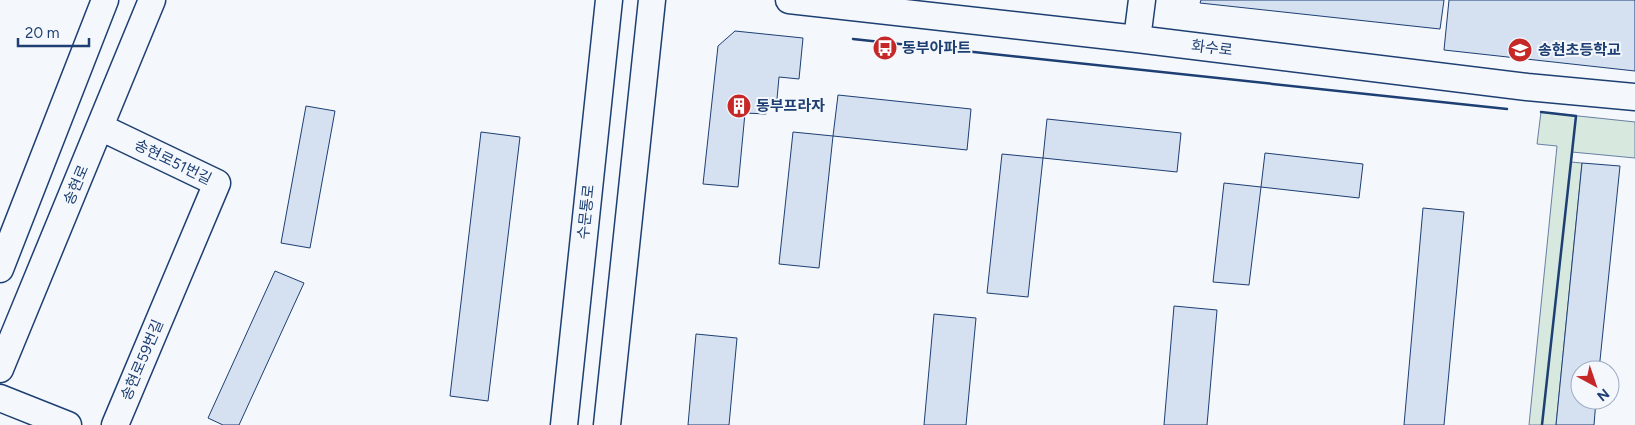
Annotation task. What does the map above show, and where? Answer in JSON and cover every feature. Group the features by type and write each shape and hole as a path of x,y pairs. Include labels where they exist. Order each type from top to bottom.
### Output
{"street":[{"path":"0,269 105,0"},
{"name":"송현로","path":"0,369 152,0"},
{"name":"수문통로","path":"564,425 609,0"},
{"path":"607,425 652,0"},
{"name":"화수로","path":"788,0 1137,39 1527,87 1635,97"},
{"path":"1137,39 1142,0"},
{"name":"송현로51번길","path":"100,127 217,183 170,294"},
{"name":"송현로59번길","path":"115,425 170,294"},
{"path":"0,398 68,425"}],"shaded area":[{"path":"1541,112 1635,122 1635,158 1572,152 1571,162 1582,163 1556,425 1529,425 1557,146 1537,144"}],"building":[{"path":"1201,0 1444,0 1440,29 1200,3"},
{"path":"1449,0 1635,0 1635,71 1444,50"},
{"name":"동부프라자","path":"735,31 803,38 799,79 779,77 777,99 767,99 766,114 745,113 738,187 703,184 718,46"},
{"path":"838,95 971,109 967,150 833,136"},
{"path":"306,106 335,111 310,248 281,243"},
{"path":"1047,119 1181,133 1177,172 1043,158"},
{"path":"481,132 520,137 488,401 450,396"},
{"path":"793,132 833,136 819,268 779,264"},
{"path":"1265,153 1363,164 1359,198 1261,187"},
{"path":"1002,154 1043,158 1028,297 987,293"},
{"path":"1582,163 1620,166 1600,360 1570,360 1570,410 1595,410 1594,425 1556,425"},
{"path":"1224,183 1261,187 1249,285 1213,282"},
{"path":"1423,208 1464,212 1444,425 1404,425"},
{"path":"275,271 304,283 239,425 223,425 208,418"},
{"path":"1174,306 1217,310 1207,425 1164,425"},
{"path":"934,314 976,318 966,425 924,425"},
{"path":"696,334 737,338 729,425 688,425"}],"wall":[{"path":"853,39 1507,109"},
{"path":"1541,112 1576,116 1542,425"}],"place":[{"name":"동부아파트","path":"885,48"},
{"name":"송현초등학교","path":"1520,50"},
{"name":"동부프라자","path":"739,106"}]}
